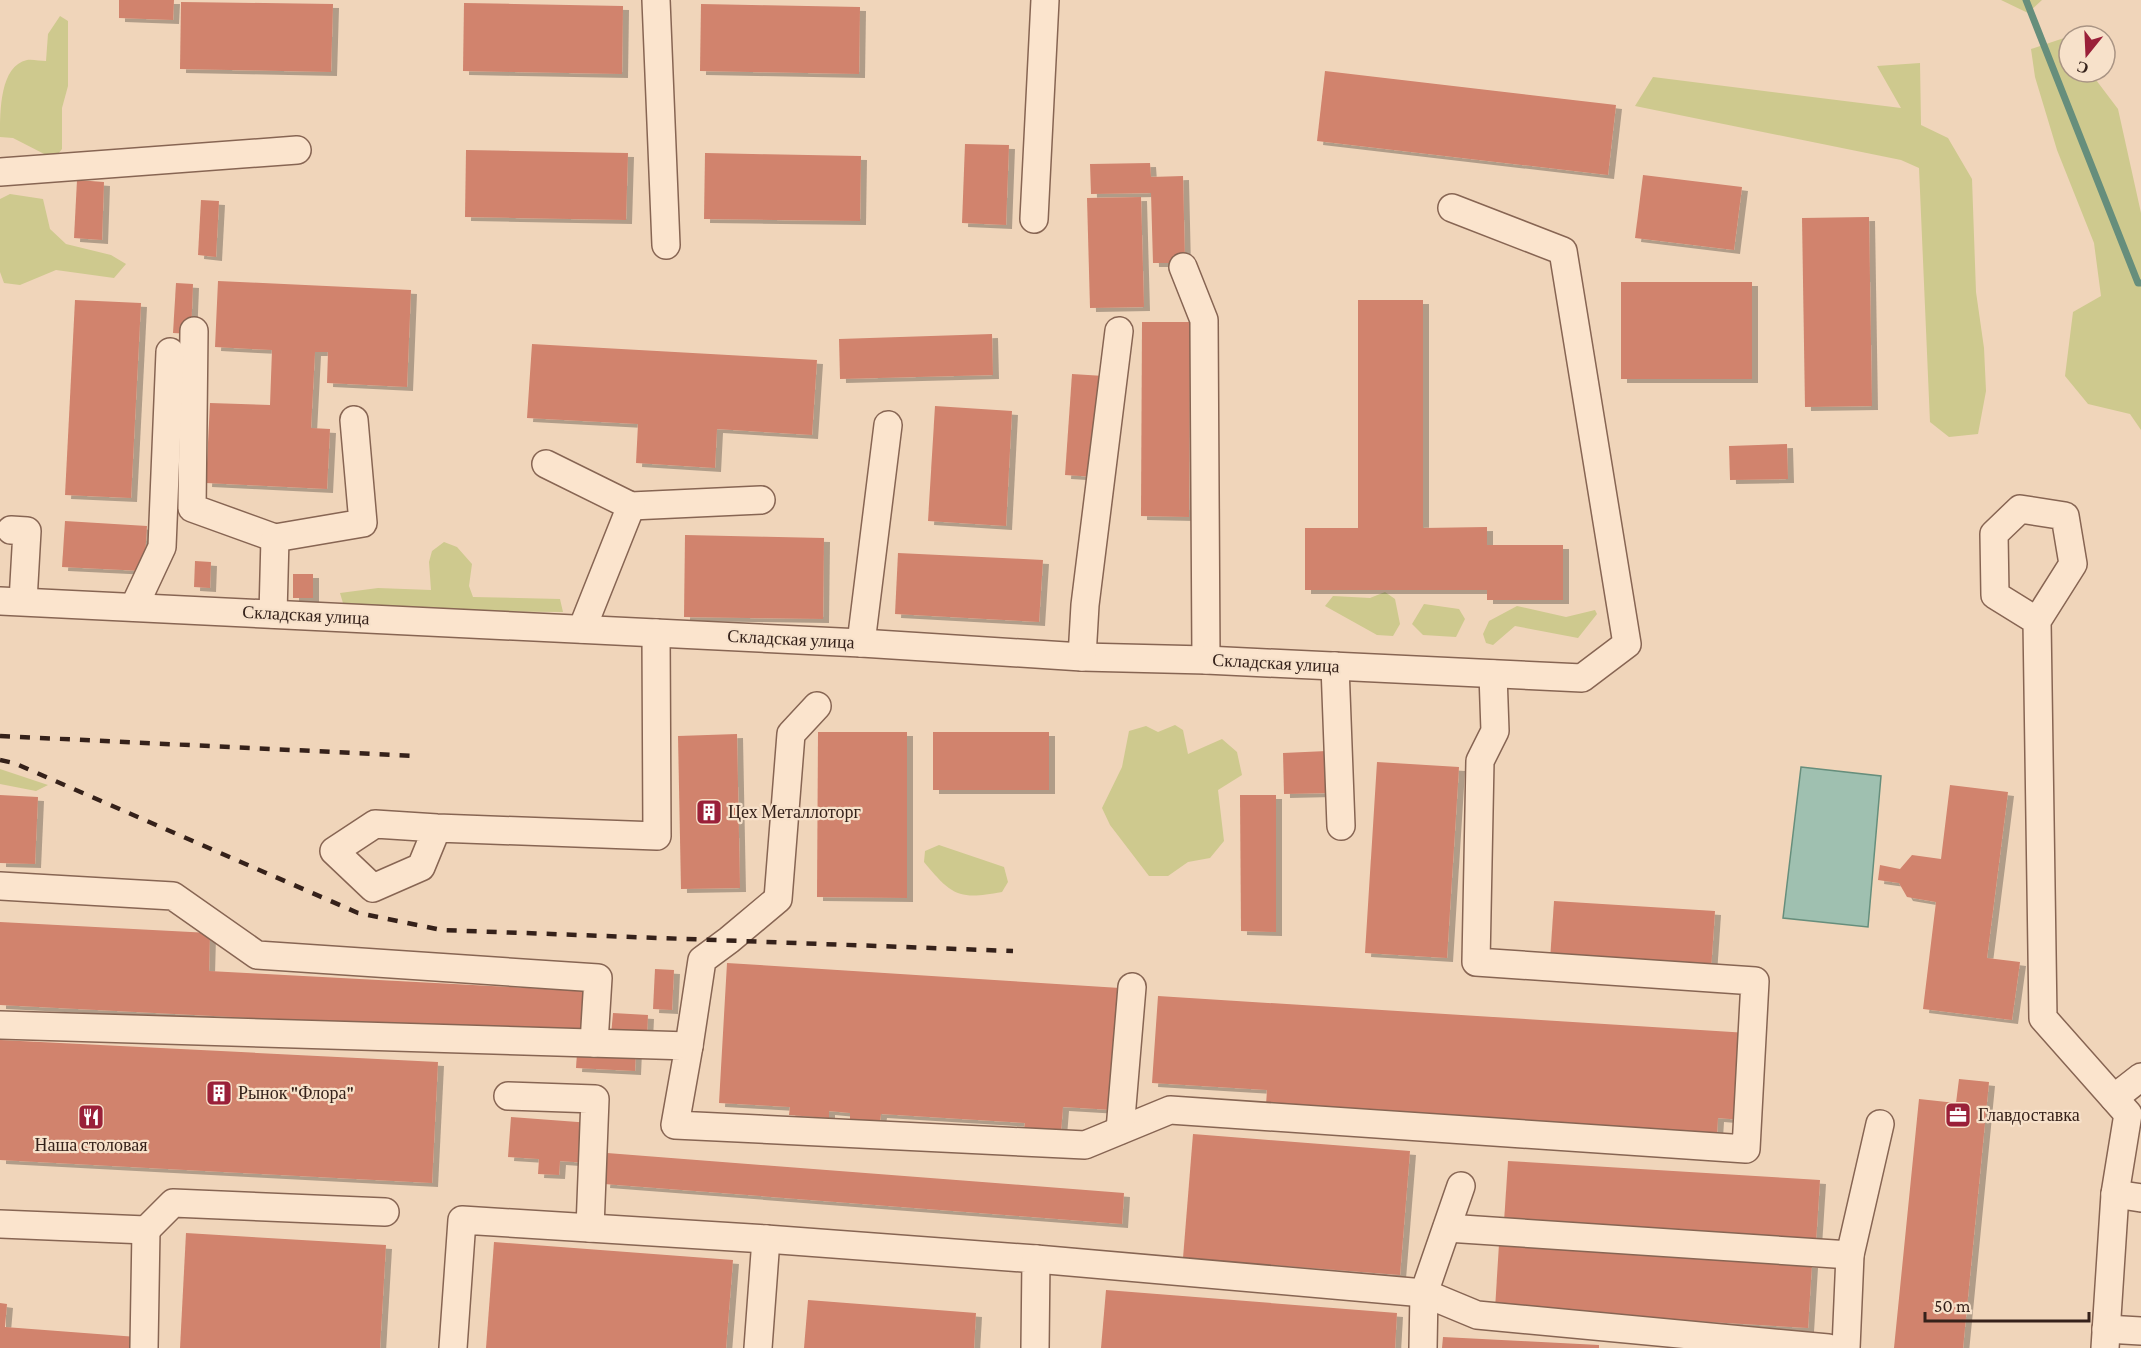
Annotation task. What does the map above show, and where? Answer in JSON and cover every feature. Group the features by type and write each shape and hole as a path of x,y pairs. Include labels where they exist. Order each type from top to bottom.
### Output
{"street":[{"path":"656,0 666,245"},
{"path":"1034,219 1045,0"},
{"path":"0,172 297,150"},
{"name":"Складская улица","path":"12,601 861,643 1082,657 1206,660 1582,678 1627,644 1563,251 1452,208"},
{"path":"1183,267 1204,320 1206,660"},
{"path":"194,331 192,508 275,538 363,523 354,420"},
{"path":"1082,657 1085,605 1119,331"},
{"path":"134,607 162,547 170,352"},
{"path":"861,643 888,425"},
{"path":"546,464 631,506 761,500"},
{"path":"582,629 631,506"},
{"path":"11,530 27,531 12,601"},
{"path":"273,614 275,538"},
{"path":"2037,621 2043,1018 2128,1114 2128,1196 2105,1339 2141,1331"},
{"path":"437,828 657,836 656,633"},
{"path":"1335,666 1341,826"},
{"path":"817,706 791,734 778,898 702,960 675,1125 1085,1144 1170,1110 1746,1149 1755,981 1476,962 1479,761 1495,731 1493,674"},
{"path":"0,886 173,896 257,955 598,978 594,1043"},
{"path":"1120,1130 1132,987"},
{"path":"0,1025 689,1046"},
{"path":"2114,1098 2141,1077"},
{"path":"507,1096 595,1099 590,1228"},
{"path":"1846,1348 1850,1255 1880,1124"},
{"path":"1423,1348 1424,1293 1461,1186"},
{"path":"144,1348 146,1230 173,1203 385,1212"},
{"path":"453,1348 462,1220 1036,1259 1424,1293 1477,1315 1625,1338 1828,1348"},
{"path":"0,1224 146,1230"},
{"path":"1447,1228 1850,1255"},
{"path":"758,1348 766,1239"},
{"path":"1035,1348 1036,1259"}],"shaded area":[{"path":"2001,0 2042,0 2028,13"},
{"path":"60,16 68,21 68,86 62,108 62,149 54,159 13,138 0,137 0,114 3,91 11,71 18,64 27,60 46,61 48,34"},
{"path":"2057,40 2057,84 2099,84 2118,109 2141,213 2141,430 2130,414 2088,404 2065,376 2073,312 2101,296 2094,243 2057,150 2035,77 2031,49"},
{"path":"1920,63 1921,125 1948,138 1972,179 1976,292 1984,348 1986,391 1978,434 1949,437 1930,422 1919,168 1901,160 1635,106 1653,77 1901,108 1877,66"},
{"path":"10,194 43,199 50,229 66,244 111,255 126,264 114,278 56,270 20,285 4,283 0,272 0,199"},
{"path":"444,542 457,547 472,564 469,586 473,597 560,599 563,612 345,610 340,593 378,588 431,590 429,562 432,551"},
{"path":"1385,592 1395,599 1400,624 1393,636 1377,635 1325,606 1333,596 1370,598"},
{"path":"1424,604 1459,609 1465,619 1456,637 1423,635 1412,624"},
{"path":"1517,606 1566,617 1595,610 1597,614 1578,638 1515,626 1493,645 1486,643 1483,634 1489,621"},
{"path":"1175,725 1183,730 1188,754 1222,739 1237,752 1242,775 1218,790 1224,841 1210,858 1188,862 1168,876 1149,876 1110,825 1102,808 1122,767 1129,731 1146,726 1158,732"},
{"path":"1801,767 1881,776 1868,927 1783,918"},
{"path":"0,769 48,785 36,791 0,784"},
{"path":"939,845 1004,867 1008,882 1002,892 966,895 950,889 924,862 925,851"}],"building":[{"path":"119,0 174,0 173,20 119,18"},
{"path":"181,2 333,4 331,72 180,69"},
{"path":"464,3 623,6 622,74 463,71"},
{"path":"701,4 860,7 859,74 700,71"},
{"path":"1325,71 1616,105 1608,175 1317,141"},
{"path":"965,144 1009,145 1006,225 962,223"},
{"path":"466,150 628,153 626,220 465,217"},
{"path":"705,153 861,156 860,221 704,219"},
{"path":"1150,163 1151,177 1183,176 1185,263 1153,263 1151,193 1091,194 1090,164"},
{"path":"1643,175 1742,187 1734,250 1635,238"},
{"path":"77,180 104,182 102,240 74,238"},
{"path":"1141,197 1144,307 1090,308 1087,198"},
{"path":"201,200 219,201 216,257 198,255"},
{"path":"1869,217 1872,406 1805,407 1802,218"},
{"path":"218,281 411,290 407,387 327,383 328,352 315,352 311,428 330,429 327,489 206,483 210,403 270,405 272,350 215,347"},
{"path":"1621,282 1752,282 1752,379 1621,379"},
{"path":"176,283 193,284 191,334 173,333"},
{"path":"75,300 141,303 131,498 65,495"},
{"path":"1358,300 1423,300 1423,528 1487,527 1487,545 1563,545 1563,600 1487,600 1487,590 1305,590 1305,528 1358,528"},
{"path":"1142,322 1190,322 1189,517 1141,516"},
{"path":"992,334 993,375 840,379 839,339"},
{"path":"532,344 817,360 812,435 717,429 715,468 636,463 638,424 527,418"},
{"path":"1072,374 1104,376 1097,477 1065,475"},
{"path":"935,406 1012,411 1006,526 928,521"},
{"path":"1787,444 1788,479 1730,480 1729,446"},
{"path":"65,521 147,526 144,571 62,567"},
{"path":"685,535 824,538 823,619 684,617"},
{"path":"898,553 1043,560 1039,622 895,614"},
{"path":"195,561 211,562 210,588 194,587"},
{"path":"293,574 313,574 313,598 293,598"},
{"path":"818,732 907,732 907,898 817,897"},
{"path":"933,732 1049,732 1049,790 933,790"},
{"name":"Цех Металлоторг","path":"737,734 740,888 681,889 678,736"},
{"path":"1327,751 1328,793 1284,794 1283,753"},
{"path":"1377,762 1459,767 1447,958 1365,953"},
{"path":"1950,785 2008,792 1987,958 2020,962 2012,1020 1923,1009 1936,902 1907,897 1899,883 1878,880 1880,865 1900,869 1912,855 1941,859"},
{"path":"0,795 38,797 35,864 0,863"},
{"path":"1240,795 1276,795 1276,932 1241,931"},
{"path":"1554,901 1715,911 1711,970 1550,960"},
{"path":"0,922 210,933 209,971 585,991 583,1035 0,1005"},
{"path":"727,963 1120,988 1113,1110 1063,1107 1061,1132 1024,1130 1025,1123 881,1114 880,1121 850,1119 850,1113 829,1111 829,1118 789,1115 790,1107 719,1103"},
{"path":"655,969 674,970 672,1010 653,1009"},
{"path":"1158,996 1748,1033 1742,1120 1718,1118 1717,1134 1266,1105 1267,1090 1152,1083"},
{"path":"613,1013 648,1015 647,1036 611,1035"},
{"name":"Рынок \"Флора\"","path":"0,1040 438,1062 432,1183 0,1160"},
{"path":"636,1048 635,1071 576,1068 577,1053"},
{"path":"1959,1079 1989,1082 1963,1348 1894,1348 1919,1099 1956,1103"},
{"path":"511,1117 591,1123 588,1163 560,1161 559,1175 538,1174 539,1159 508,1157"},
{"path":"1193,1134 1410,1151 1400,1275 1183,1258"},
{"path":"607,1153 1124,1193 1122,1224 604,1184"},
{"path":"1508,1161 1820,1180 1816,1242 1504,1222"},
{"path":"186,1233 386,1245 380,1348 180,1348"},
{"path":"494,1242 733,1260 726,1348 486,1348"},
{"path":"1499,1244 1812,1264 1808,1328 1495,1309"},
{"path":"1106,1290 1397,1313 1395,1348 1101,1348"},
{"path":"808,1300 976,1313 974,1348 804,1348"},
{"path":"0,1303 7,1304 5,1327 137,1337 136,1348 0,1348"},
{"path":"1443,1337 1599,1345 1599,1348 1442,1348"}],"waterway":[{"path":"2026,0 2138,283 2141,283"}],"railway":[{"path":"0,736 417,756"},
{"path":"0,760 14,763 358,913 442,930 1013,951"}],"place":[{"name":"Цех Металлоторг","path":"709,812"},
{"name":"Рынок \"Флора\"","path":"219,1093"},
{"name":"Главдоставка","path":"1958,1115"},
{"name":"Наша столовая","path":"91,1117"}]}
